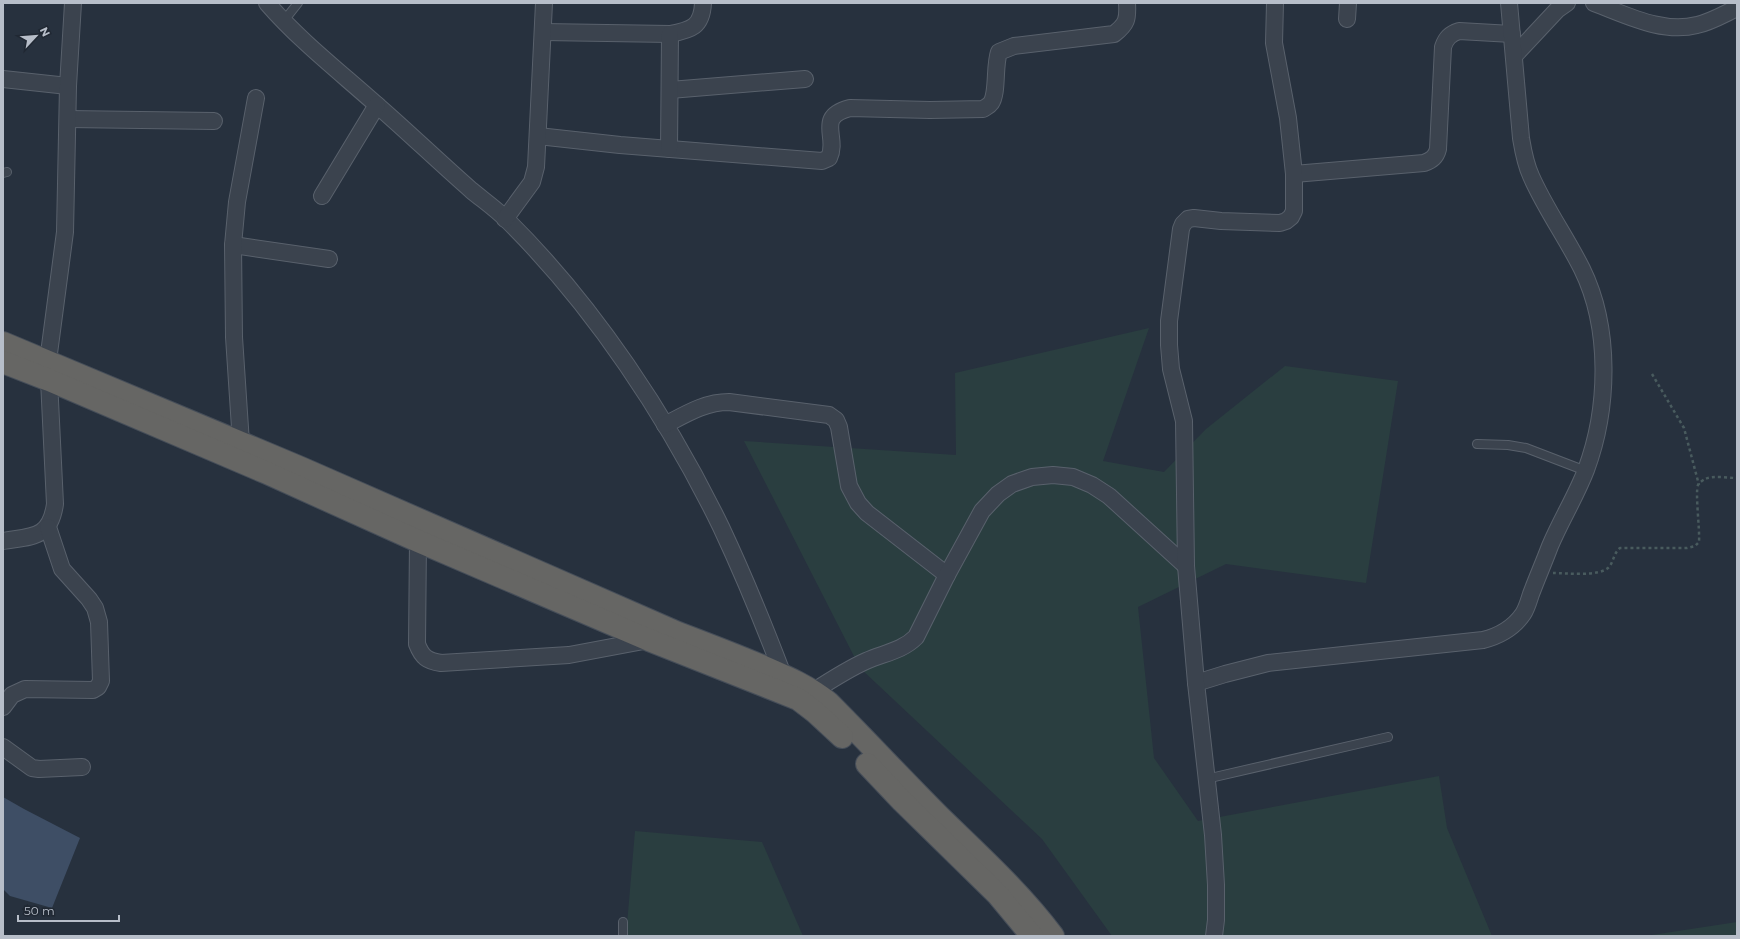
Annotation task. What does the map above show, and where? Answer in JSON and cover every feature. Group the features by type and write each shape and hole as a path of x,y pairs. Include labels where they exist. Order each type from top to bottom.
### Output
{"highway":[{"path":"3,343 48,371 267,474 418,542 649,640 798,699 834,728 902,801 998,895 1032,936"},
{"path":"3,362 48,371 241,443 678,633 801,682 828,702 940,817 1006,880 1040,919 1052,936"}],"street":[{"path":"3,541 37,535 48,527 53,516 55,504 48,371 65,232 68,86 73,3"},
{"path":"267,3 283,22 505,219 546,260 582,303 624,362 665,425 721,527 754,599 783,675"},
{"path":"505,219 532,182 536,168 544,3"},
{"path":"543,32 670,34 688,31 695,26 700,18 702,3"},
{"path":"538,136 669,149 822,161 829,158 832,152 830,124 834,116 842,110 850,108 930,110 983,109 990,105 993,99 999,52 1014,46 1114,34 1124,26 1127,13 1127,3"},
{"path":"1214,936 1216,920 1216,885 1213,835 1196,683 1186,566 1184,421 1171,368 1168,321 1181,230 1183,224 1188,219 1194,218 1221,221 1280,223 1291,217 1294,211 1294,174 1288,118 1274,43 1275,3"},
{"path":"1347,19 1348,3"},
{"path":"1196,683 1268,663 1476,641 1495,637 1507,630 1523,613 1554,538 1586,471 1596,439 1601,411 1603,364 1599,319 1593,297 1582,270 1531,176 1524,155 1521,138 1509,3"},
{"path":"1514,56 1557,10 1567,3"},
{"path":"1594,3 1655,26 1670,27 1698,25 1737,8"},
{"path":"1294,174 1424,163 1431,160 1436,156 1438,149 1443,47 1446,39 1451,34 1459,31 1512,34"},
{"path":"669,149 670,34"},
{"path":"3,79 68,86"},
{"path":"670,90 805,79"},
{"path":"241,443 234,336 234,245 237,202 256,98"},
{"path":"322,196 377,105"},
{"path":"68,119 214,121"},
{"path":"234,245 329,259"},
{"path":"665,425 694,410 718,402 729,402 829,415 836,420 839,427 849,486 858,503 867,513 947,576"},
{"path":"814,691 852,667 908,645 916,637 982,511 998,494 1012,484 1032,477 1053,475 1073,477 1092,485 1109,496 1186,566"},
{"path":"3,707 12,695 25,689 93,690 98,687 101,681 99,622 95,608 89,599 62,569 48,527"},
{"path":"418,542 417,644 421,654 429,661 448,662 569,655 649,640"},
{"path":"3,747 22,759 32,768 82,767"}],"lane":[{"path":"283,22 298,3"},
{"path":"1477,444 1508,445 1526,448 1586,471"},
{"path":"1206,779 1388,738"},
{"path":"623,922 624,936"}],"path":[{"path":"1540,573 1596,573 1608,568 1615,552 1620,548 1687,548 1694,546 1699,542 1698,484 1684,428 1652,374"},
{"path":"1698,484 1711,477 1737,478"}],"green space":[{"path":"1149,328 1103,461 1164,472 1206,429 1285,366 1398,381 1366,583 1226,564 1138,607 1154,758 1198,821 1439,776 1447,828 1492,936 1112,936 1042,839 860,668 744,441 956,455 955,373"},
{"path":"635,831 762,842 803,936 626,936"},
{"path":"1737,922 1737,936 1645,936"}],"water":[{"path":"3,797 80,838 52,908 10,896 3,889"}]}
